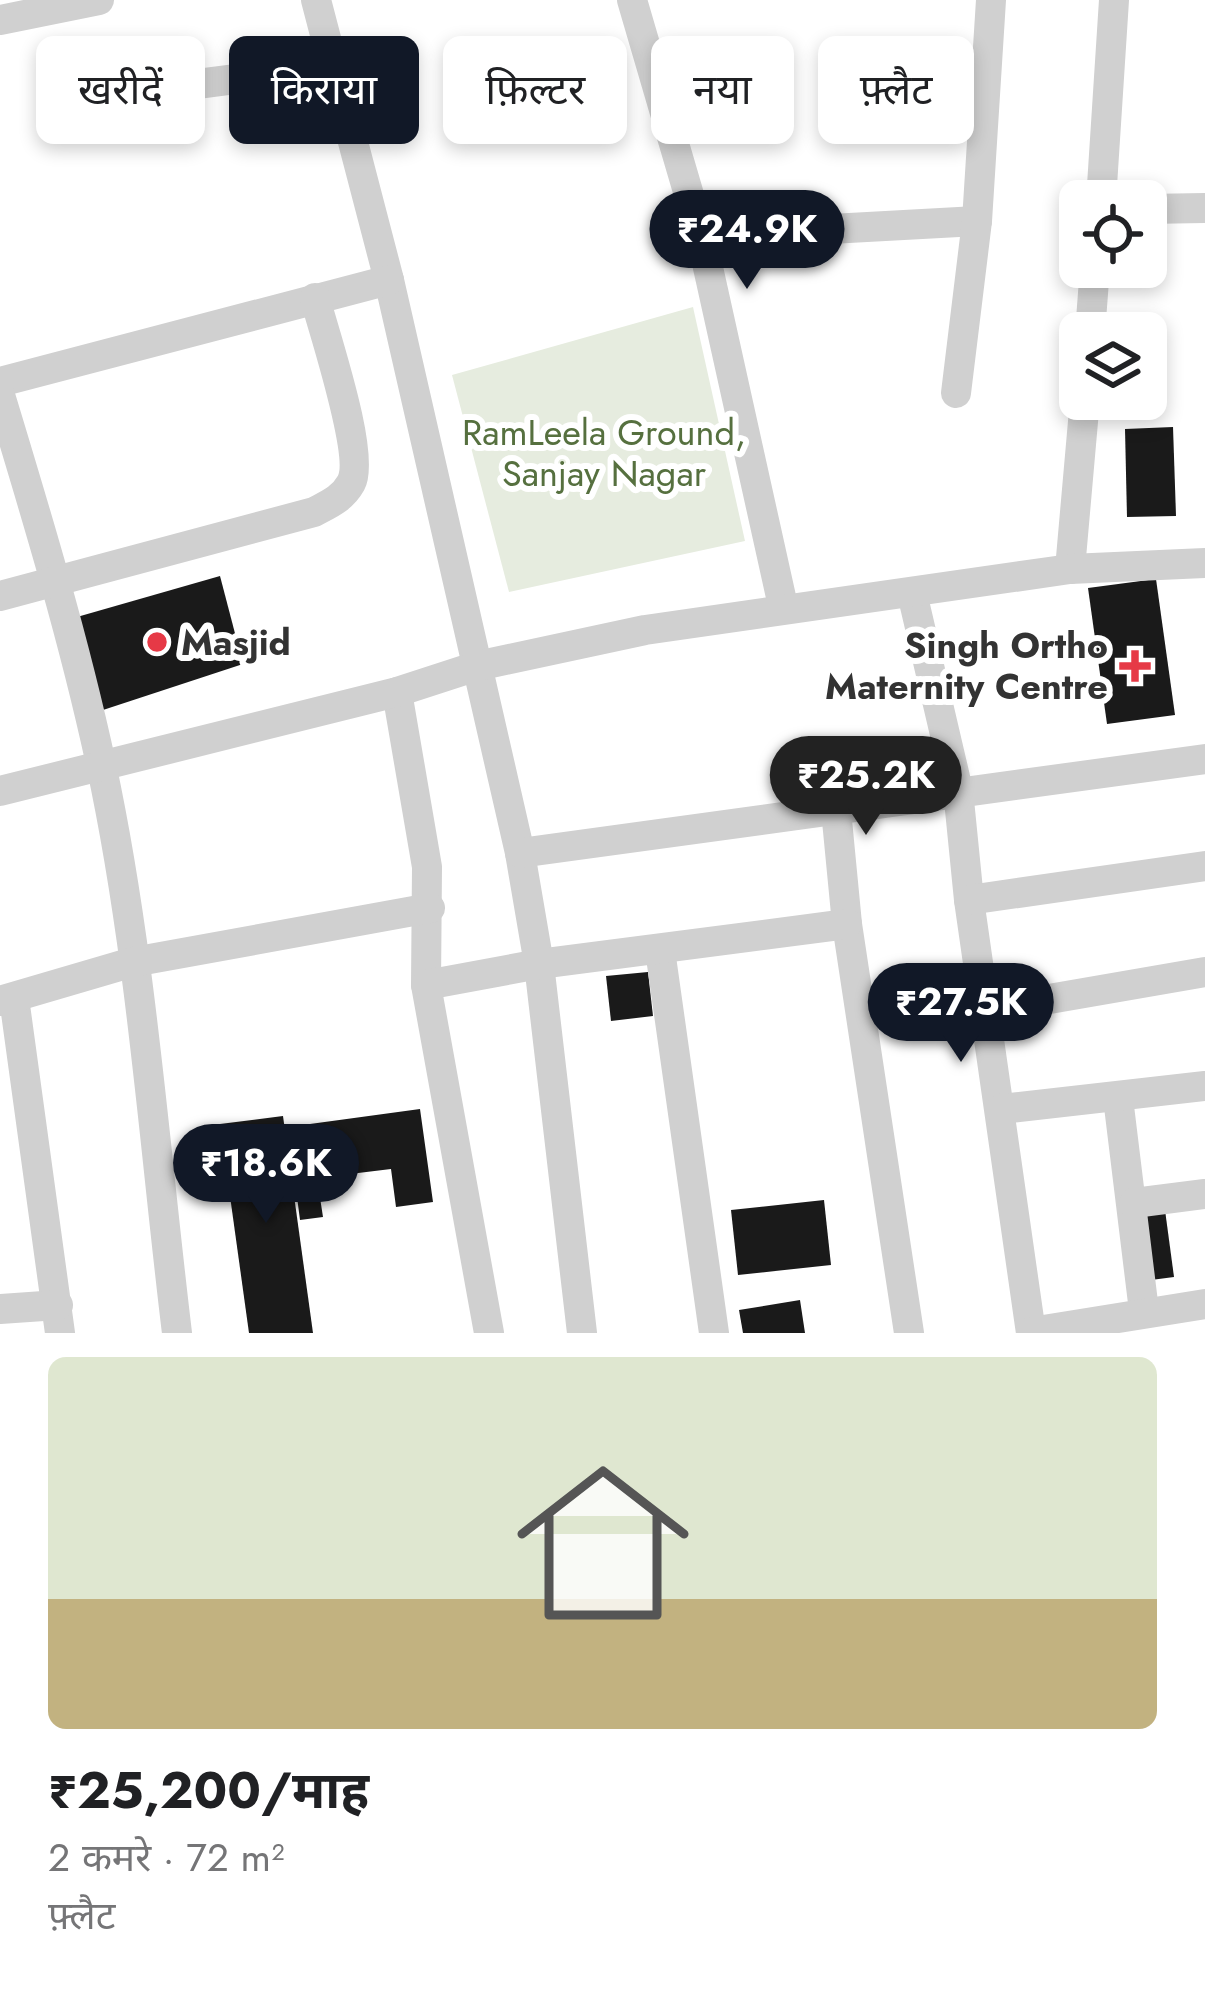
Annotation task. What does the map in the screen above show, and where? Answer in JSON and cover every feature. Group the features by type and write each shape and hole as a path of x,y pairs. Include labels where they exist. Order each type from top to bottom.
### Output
{"street":[{"path":"0,20 100,0"},
{"path":"316,0 324,36"},
{"path":"632,0 701,236 783,606"},
{"path":"956,393 977,221 991,0"},
{"path":"1102,180 1114,0"},
{"path":"351,144 389,280 520,853 539,964 582,1333"},
{"path":"1167,209 1205,208"},
{"path":"701,236 977,221"},
{"path":"0,382 389,280"},
{"path":"0,596 314,512 339,499 354,479 353,451 315,298"},
{"path":"0,395 58,582 101,768 133,962 177,1333"},
{"path":"1070,569 1082,420"},
{"path":"0,791 397,692 477,666 783,606 912,593 1070,569 1205,562"},
{"path":"912,593 958,790 968,901 1031,1332 1205,1304"},
{"path":"397,692 430,908 426,985 489,1333"},
{"path":"520,853 958,790 1204,764"},
{"path":"836,810 848,925 909,1333"},
{"path":"968,901 1205,866"},
{"path":"0,1309 59,1319 15,1111 7,999 133,962 430,908"},
{"path":"426,985 539,964 848,925"},
{"path":"660,950 714,1333"},
{"path":"986,1010 1205,972"},
{"path":"1000,1109 1205,1086"},
{"path":"1118,1098 1144,1311"},
{"path":"1134,1203 1205,1194"}],"green space":[{"name":"RamLeela Ground, Sanjay Nagar","path":"693,307 745,541 509,592 452,375"}],"building":[{"path":"1173,427 1176,516 1127,517 1125,429"},
{"name":"Masjid","path":"220,576 243,664 103,710 70,619"},
{"path":"1156,579 1175,715 1107,724 1088,588"},
{"path":"648,972 653,1016 611,1021 606,976"},
{"path":"420,1109 433,1202 396,1207 391,1169 317,1178 323,1217 300,1220 288,1127"},
{"path":"283,1116 313,1333 249,1333 220,1124"},
{"path":"824,1200 831,1265 738,1275 731,1210"},
{"path":"1165,1210 1174,1277 1151,1280 1141,1213"},
{"path":"800,1300 805,1333 743,1333 739,1310"}],"place":[{"name":"Masjid","path":"157,642"},
{"name":"Singh Ortho Maternity Centre","path":"1135,666"}]}
